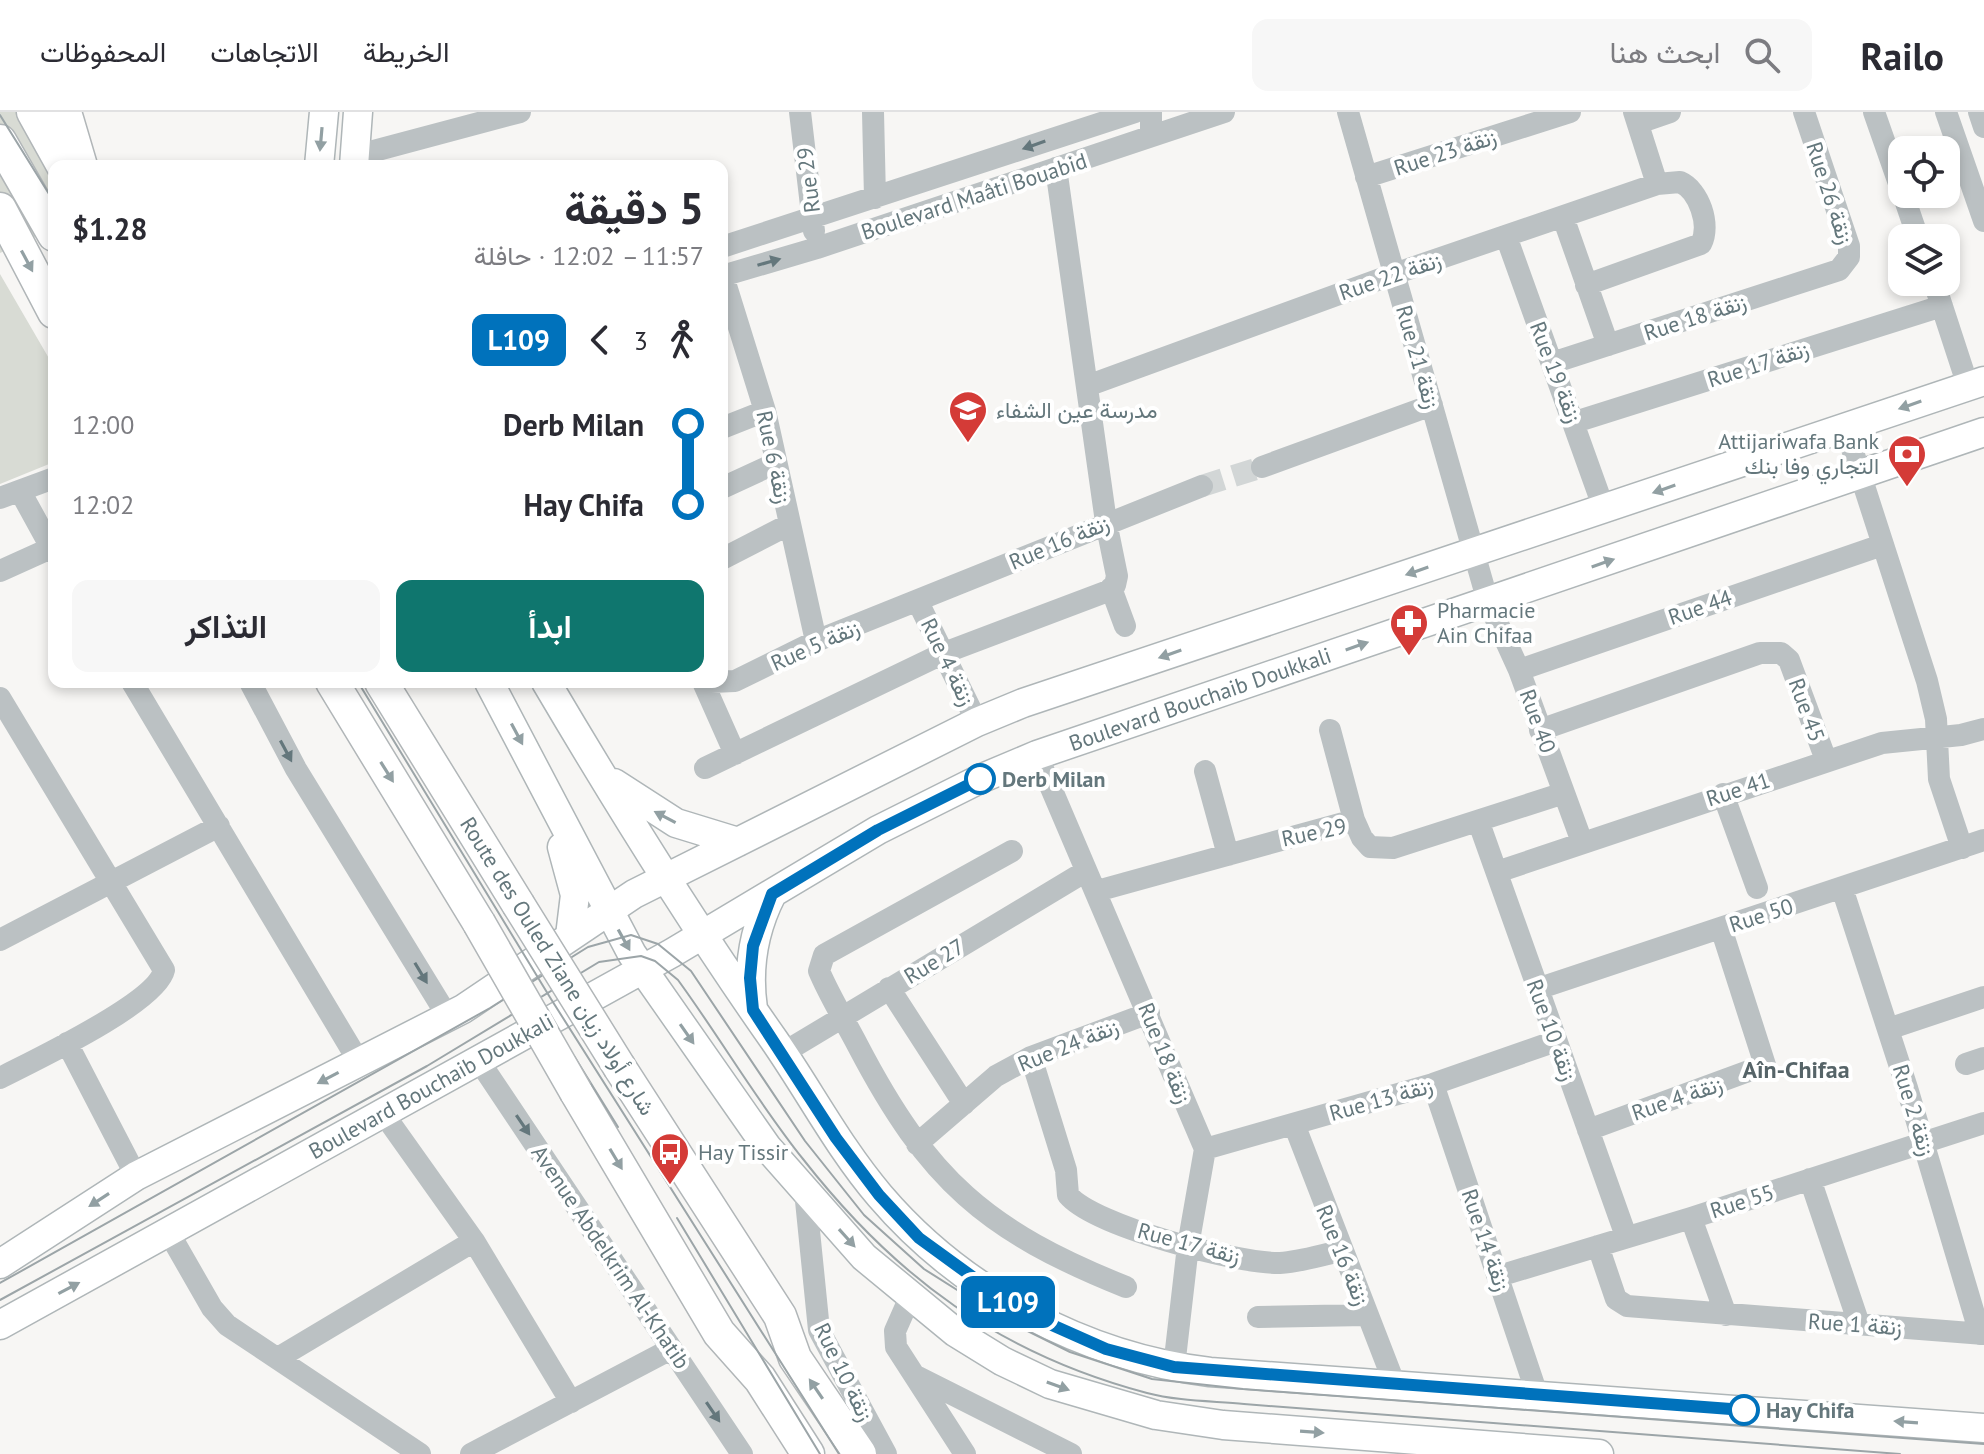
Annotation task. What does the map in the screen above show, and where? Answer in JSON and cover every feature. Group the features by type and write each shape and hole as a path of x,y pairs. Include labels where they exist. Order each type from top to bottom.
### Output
{"highway":[{"path":"33,112 60,160"},
{"path":"65,112 79,160"},
{"path":"0,141 48,225"},
{"path":"0,209 48,301"},
{"name":"Route des Ouled Ziane شارع أولاد زيان","path":"336,688 479,923 719,1333 760,1379 808,1454"},
{"name":"Route des Ouled Ziane شارع أولاد زيان","path":"385,688 620,1068 748,1264 780,1316 795,1358 860,1454"}],"main road":[{"path":"320,160 324,112"},
{"path":"354,160 358,112"},
{"path":"0,1264 136,1176 448,1017 487,994 608,909 665,877 977,722 1473,551 1976,383"},
{"name":"Boulevard Bouchaib Doukkali","path":"0,1325 642,970 878,830 980,779 1037,755 1984,432"},
{"path":"492,688 642,970 767,1147 864,1257 955,1332 1002,1361 1050,1384 1156,1415 1376,1445 1599,1454"},
{"path":"550,688 701,935 783,1053 836,1138 879,1195 919,1238 1003,1299 1043,1321 1106,1349 1174,1367 1538,1397 1984,1428"},
{"path":"600,773 676,823 738,842"},
{"path":"545,785 575,895 570,936"},
{"path":"753,1010 750,978 753,946 772,894"}],"street":[{"path":"357,160 520,112"},
{"name":"Rue 29","path":"800,112 817,248"},
{"path":"873,112 875,198"},
{"name":"Boulevard Maâti Bouabid","path":"728,245 875,198 1066,123 1135,112"},
{"path":"1151,112 1151,136"},
{"name":"Boulevard Maâti Bouabid","path":"728,274 817,248 1224,112"},
{"name":"Rue 21 زنقة","path":"1348,112 1488,602"},
{"name":"Rue 23 زنقة","path":"1366,177 1570,112"},
{"path":"1586,285 1701,244 1705,226 1694,193 1680,182 1657,184 1636,118 1670,112"},
{"name":"Rue 26 زنقة","path":"1804,112 1849,246 1849,257 1839,270"},
{"path":"1874,112 1888,152"},
{"path":"1946,112 1984,221"},
{"path":"1979,112 1984,127"},
{"path":"705,768 944,653 1111,588 1117,576 1106,522 1056,168"},
{"name":"Rue 22 زنقة","path":"1087,386 1394,274 1657,184"},
{"path":"1563,217 1608,345"},
{"name":"Rue 19 زنقة","path":"1506,236 1604,509"},
{"name":"Rue 18 زنقة","path":"1552,363 1839,270"},
{"name":"Rue 6 زنقة","path":"728,295 765,411 816,641"},
{"path":"1939,296 1976,383"},
{"name":"Rue 17 زنقة","path":"1575,422 1942,306"},
{"path":"1262,467 1432,405"},
{"path":"728,426 765,411"},
{"path":"1845,427 1927,681 1938,738 1939,779 1962,848"},
{"path":"728,485 776,463"},
{"path":"48,480 10,494 48,543"},
{"name":"Rue 16 زنقة","path":"918,602 1106,522 1202,486"},
{"path":"728,556 788,525"},
{"name":"Rue 44","path":"1519,670 1882,545"},
{"path":"1,569 48,552"},
{"path":"1111,588 1125,626"},
{"name":"Rue 5 زنقة","path":"728,681 735,681 816,641 918,602"},
{"name":"Rue 4 زنقة","path":"918,602 977,722"},
{"name":"Rue 40","path":"1488,602 1519,670 1582,842"},
{"name":"Rue 45","path":"1540,730 1760,653 1781,653 1789,660 1826,760"},
{"path":"136,688 359,1062"},
{"path":"253,688 296,769 448,1017"},
{"path":"706,688 735,754"},
{"path":"0,698 164,970 161,980 141,999 0,1078"},
{"name":"Rue 41","path":"1497,872 1882,743 1938,738 1984,729"},
{"path":"1330,730 1354,820"},
{"name":"Rue 18 زنقة","path":"1037,755 1205,1149"},
{"path":"1205,771 1228,855"},
{"name":"Rue 29","path":"1097,891 1354,820 1362,838 1370,847 1380,850 1479,823 1564,793"},
{"path":"1723,794 1757,888"},
{"name":"Rue 10 زنقة","path":"1479,823 1626,1236"},
{"path":"0,940 219,826"},
{"name":"Rue 50","path":"1537,989 1984,840"},
{"path":"1012,851 822,957 819,971 886,1099 917,1144 951,1184 1006,1229 1083,1270 1126,1287"},
{"name":"Rue 27","path":"783,1053 1086,871"},
{"name":"Rue 2 زنقة","path":"1842,888 1982,1334"},
{"name":"Rue 4 زنقة","path":"1588,1130 1765,1065 1721,928"},
{"path":"889,988 964,1104"},
{"path":"1888,1029 1984,997"},
{"name":"Rue 24 زنقة","path":"917,1144 996,1076 1031,1057 1149,1013"},
{"name":"Rue 13 زنقة","path":"1205,1149 1433,1084 1556,1041"},
{"path":"67,1043 136,1176"},
{"name":"Rue 17 زنقة","path":"1031,1057 1066,1170 1068,1195 1081,1207 1099,1217 1188,1246 1261,1262 1282,1263 1341,1251"},
{"name":"Avenue Abdelkrim Al-Khatib","path":"479,1061 742,1454"},
{"name":"Rue 14 زنقة","path":"1433,1084 1538,1397"},
{"path":"383,1113 474,1241 571,1402"},
{"name":"Rue 55","path":"1499,1276 1691,1218 1984,1123"},
{"name":"Rue 16 زنقة","path":"1294,1124 1395,1385"},
{"path":"1174,1367 1188,1246 1205,1149"},
{"path":"1810,1179 1859,1324"},
{"name":"Rue 10 زنقة","path":"805,1191 819,1330 886,1454"},
{"path":"1691,1218 1726,1315"},
{"path":"169,1233 212,1308 227,1325 420,1454"},
{"path":"278,1358 474,1241"},
{"name":"Rue 1 زنقة","path":"1598,1246 1613,1293 1621,1303 1726,1315 1982,1334"},
{"path":"910,1297 893,1338 965,1454"},
{"path":"1258,1317 1366,1315"},
{"path":"471,1454 671,1349"},
{"path":"916,1376 1071,1454"}],"shaded area":[{"path":"0,112 58,112 56,160 48,160 48,231 0,253"},
{"path":"0,274 48,357 48,464 0,484"}],"tunnel":[{"path":"1202,486 1262,467"}],"tram line":[{"path":"0,115 48,192"},
{"path":"362,688 551,999 839,1454"},
{"path":"0,1283 490,1008 588,947 631,935 658,944 691,971 805,1141 864,1215 924,1269 1003,1319 1070,1352 1152,1379 1243,1389 1984,1444"},
{"path":"0,1300 427,1066 599,962 641,956 655,961 678,980 786,1138 838,1202 875,1240 914,1275 998,1333 1044,1357 1094,1377 1158,1396 1182,1399 1900,1454"},
{"path":"574,1056 618,1127"},
{"path":"677,1218 820,1454"}],"bus line":[{"name":"L109","path":"980,779 878,830 772,894 757,928 750,962 753,1010 836,1138 879,1195 919,1238 1003,1299 1043,1321 1106,1349 1174,1367 1538,1397 1744,1410"}],"place":[{"name":"مدرسة عين الشفاء","path":"968,444"},
{"name":"Attijariwafa Bank التجاري وفا بنك","path":"1907,488"},
{"name":"Pharmacie Ain Chifaa","path":"1409,657"},
{"name":"Derb Milan","path":"980,779"},
{"name":"Hay Tissir","path":"670,1186"},
{"name":"Hay Chifa","path":"1744,1410"}],"district":[{"name":"Aîn-Chifaa","path":"1796,1070"}]}
